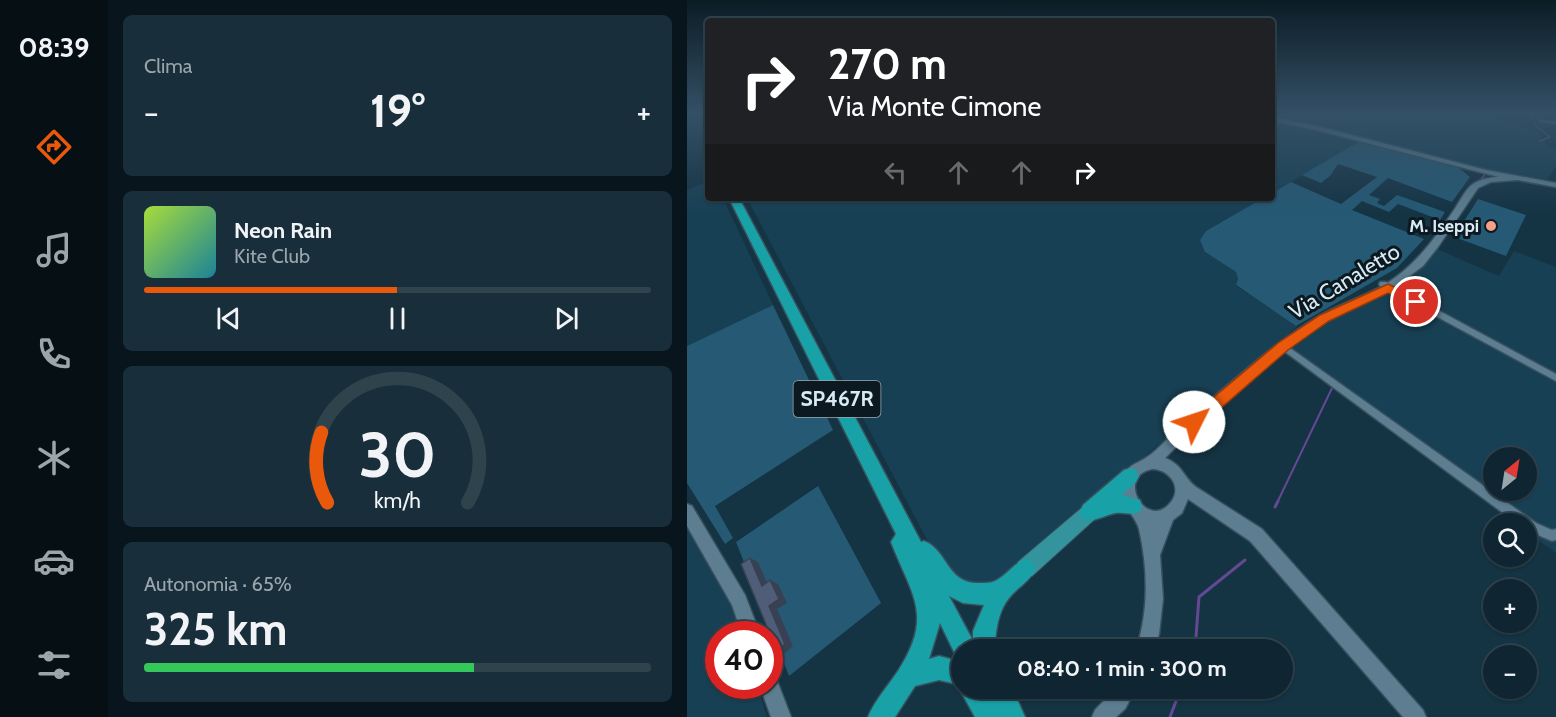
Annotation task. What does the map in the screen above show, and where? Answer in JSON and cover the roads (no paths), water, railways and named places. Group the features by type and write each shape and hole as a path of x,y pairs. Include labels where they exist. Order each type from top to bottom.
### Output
{"highway":[{"name":"SP467R","path":"736,201 960,639"},
{"path":"1090,512 1129,476"},
{"path":"887,496 938,572 960,592 979,597 1000,591 1025,569"},
{"path":"880,717 910,676 927,633 928,607 903,548 887,496"},
{"path":"1090,512 1111,505 1137,509"},
{"path":"984,639 984,632 1000,591"},
{"path":"910,676 939,668 951,671"},
{"path":"978,699 989,717"},
{"path":"991,699 1000,717"},
{"path":"1004,699 1013,717"}],"main road":[{"path":"1025,569 1090,512"}],"street":[{"path":"1386,146 1488,176 1518,178 1556,185"},
{"path":"1460,166 1475,181 1488,176"},
{"name":"Via Canaletto","path":"1151,463 1283,346 1324,318 1385,286 1419,264 1435,245 1475,181"},
{"path":"1385,286 1556,378"},
{"path":"1283,346 1532,527 1552,536 1556,534"},
{"path":"1153,554 1173,510 1183,496 1179,479 1170,466 1167,448"},
{"path":"1148,639 1152,628 1153,554 1137,509 1127,491 1129,476 1136,469 1151,463 1162,464 1204,503 1236,519 1265,543 1416,717"},
{"path":"1137,509 1157,516 1204,503"},
{"path":"687,511 739,601 746,621"},
{"path":"774,699 781,717"},
{"path":"1102,717 1120,699"}],"waterway":[{"path":"1480,181 1485,174"},
{"path":"1277,503 1333,386"},
{"path":"1275,507 1277,503"},
{"path":"1196,639 1199,597 1245,560"},
{"path":"1170,717 1177,699"}],"place":[{"name":"M. Iseppi","path":"1491,226"}]}
